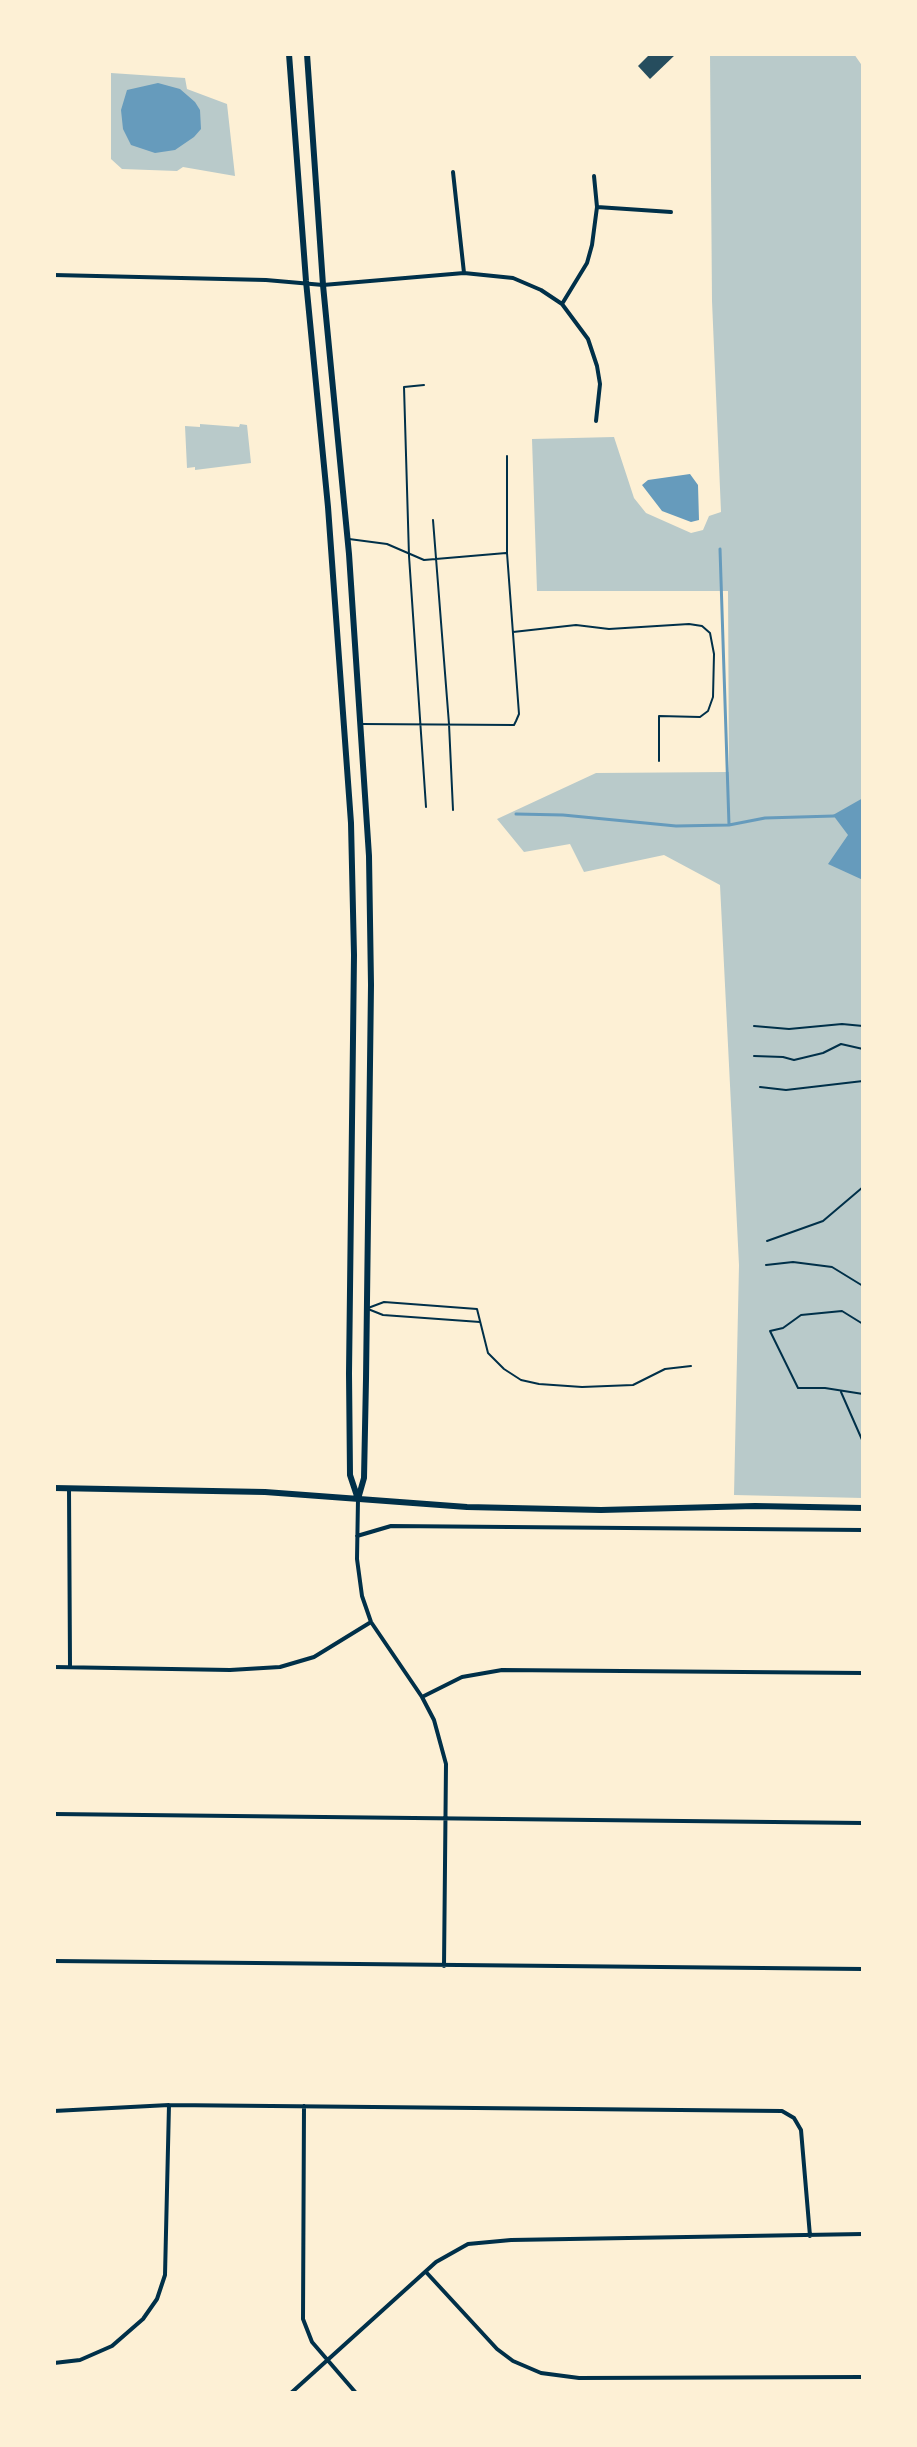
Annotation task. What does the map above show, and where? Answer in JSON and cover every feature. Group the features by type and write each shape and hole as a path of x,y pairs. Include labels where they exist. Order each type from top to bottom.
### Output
{"main road":[{"path":"289,54 352,848 354,1012 350,1475 358,1499"},
{"path":"307,54 323,285 347,539 369,856 371,1012 367,1309 364,1478 358,1499"},
{"path":"296,142 313,143"},
{"path":"333,580 350,580"},
{"path":"344,726 361,724"},
{"path":"345,741 362,740"},
{"path":"352,848 369,856"},
{"path":"354,984 371,985"},
{"path":"354,1002 371,1002"},
{"path":"354,1012 371,1012"},
{"path":"350,1308 367,1309"},
{"path":"54,1488 265,1492 467,1507 601,1510 755,1506 863,1508"}],"street":[{"path":"453,172 464,273"},
{"path":"562,304 587,263 592,245 597,207 594,176"},
{"path":"597,207 671,212"},
{"path":"54,275 306,281 323,285 464,273 513,278 541,290 562,304 588,339 600,384 596,421"},
{"path":"69,1489 70,1667"},
{"path":"358,1499 360,1582 371,1622 422,1697 434,1720 446,1764 444,1966"},
{"path":"357,1536 391,1526 863,1530"},
{"path":"54,1667 230,1670 280,1667 314,1657 371,1622"},
{"path":"422,1697 462,1677 502,1670 863,1673"},
{"path":"54,1814 863,1823"},
{"path":"54,1961 863,1969"},
{"path":"54,2363 80,2360 112,2346 143,2319 157,2299 165,2275 169,2105"},
{"path":"54,2111 169,2105 782,2111 794,2118 801,2130 810,2236"},
{"path":"304,2106 302,2304 307,2331 327,2361 356,2393"},
{"path":"291,2393 451,2251 485,2241 863,2234"},
{"path":"426,2272 497,2349 513,2361 541,2373 579,2378 863,2377"}],"lane":[{"path":"424,385 404,387 409,556 426,807"},
{"path":"361,724 514,725 519,714 507,553 507,456"},
{"path":"433,520 453,810"},
{"path":"347,539 387,544 409,556 438,560 507,553"},
{"path":"512,632 576,625 609,629 689,624 702,626 710,633 714,654 713,697 708,711 700,717 659,716 659,761"},
{"path":"367,1309 384,1302 472,1307 479,1311 485,1346 495,1360 521,1380 539,1384 582,1387 633,1385 665,1369 691,1366"},
{"path":"367,1309 383,1315 480,1322"}],"path":[{"path":"754,1026 789,1029 842,1024 863,1026"},
{"path":"754,1056 794,1060 823,1053 841,1044 863,1049"},
{"path":"760,1087 786,1090 863,1081"},
{"path":"767,1241 823,1221 863,1187"},
{"path":"766,1265 793,1262 832,1267 863,1286"},
{"path":"863,1324 842,1311 801,1315 783,1328 770,1331 798,1388 825,1388 863,1394"},
{"path":"841,1391 863,1442"}],"shaded area":[{"path":"710,54 854,54 863,67 863,1498 734,1495 739,1265 720,885 664,855 584,872 570,844 524,852 497,819 596,773 729,772 728,591 537,591 532,439 614,437 634,498 646,513 691,533 703,530 709,516 721,512 712,301"},
{"path":"111,73 185,78 187,89 227,104 235,176 183,167 177,171 122,169 111,159"},
{"path":"200,424 247,425 251,463 195,470 195,467 187,468 185,426 200,427"}],"water":[{"path":"158,83 180,89 195,102 200,110 201,129 175,150 155,153 131,145 123,129 121,110 127,90"},
{"path":"690,474 698,485 699,520 691,522 662,511 642,485 648,480"},
{"path":"863,798 863,880 828,864 848,835 833,815"}],"building":[{"path":"650,54 676,54 650,79 638,66"}],"waterway":[{"path":"720,549 729,825"},
{"path":"516,814 563,815 676,826 834,816"}]}
